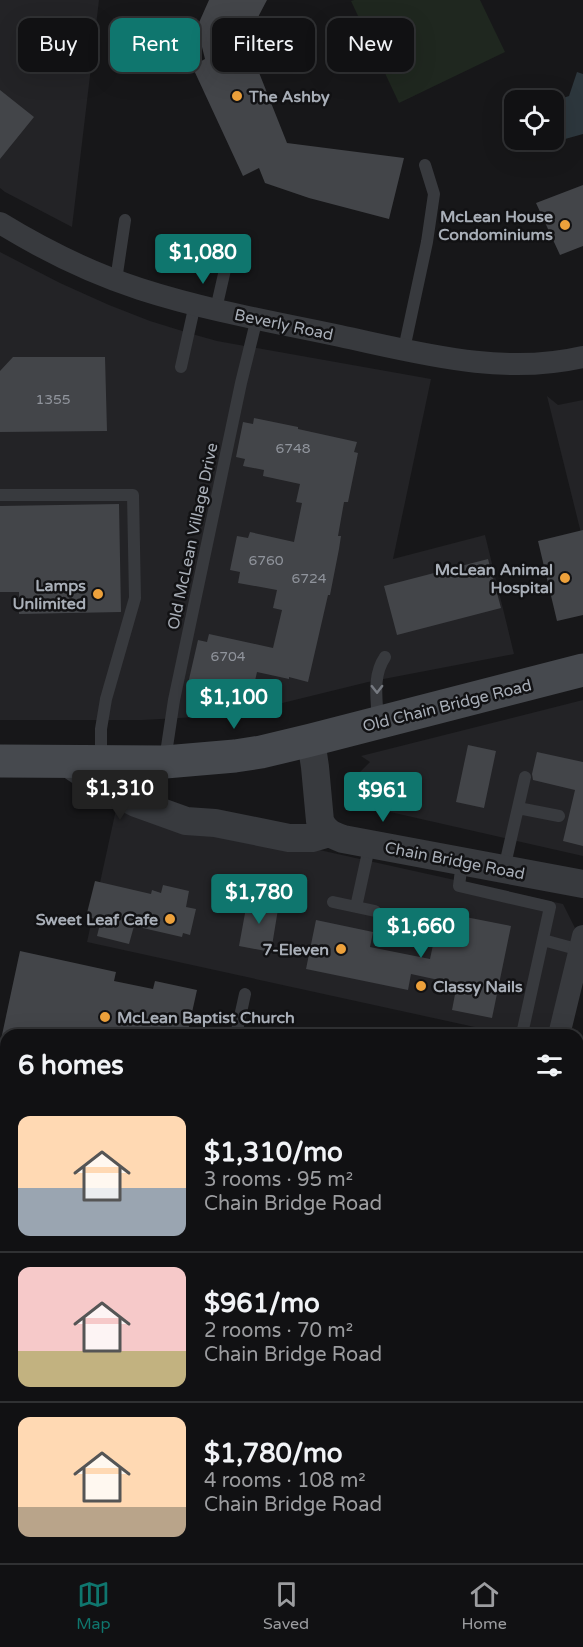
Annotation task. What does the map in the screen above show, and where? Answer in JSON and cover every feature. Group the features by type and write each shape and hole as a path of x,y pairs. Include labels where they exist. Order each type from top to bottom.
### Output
{"main road":[{"name":"Old Chain Bridge Road","path":"311,740 583,670"},
{"path":"0,761 165,762 235,756 277,749 311,740"}],"street":[{"name":"Beverly Road","path":"0,223 61,257 116,280 156,294 257,318 464,360 506,364 554,363 583,357"},
{"path":"311,740 320,821 328,833"},
{"name":"Chain Bridge Road","path":"66,762 135,803 176,818 223,824 289,838 312,838 328,833 343,839 583,884"},
{"path":"560,1029 581,943"}],"lane":[{"path":"404,349 427,242 434,194 424,165"},
{"path":"116,280 125,220"},
{"path":"181,367 230,248"},
{"name":"Old McLean Village Drive","path":"165,762 174,700 241,383 257,318"},
{"path":"0,495 133,495 135,598 106,699 101,729 101,762"},
{"path":"378,723 376,679 380,664 386,657"},
{"path":"504,869 525,777"},
{"path":"518,808 559,816"},
{"path":"356,907 370,843"},
{"path":"462,861 459,886 550,907 523,1029"},
{"path":"333,902 375,911"},
{"path":"543,940 581,943"},
{"path":"237,1029 245,994"}],"shaded area":[{"path":"0,0 99,0 97,18 18,18 18,72 90,72 72,227 0,188"},
{"path":"480,0 505,52 399,103 384,72 414,72 414,18 359,18 351,1"},
{"path":"577,72 583,74 583,134 564,139 564,98 569,96"},
{"path":"0,252 109,305 192,334 217,341 431,379 393,559 485,535 514,654 368,682 262,708 216,716 142,720 0,720"},
{"path":"547,396 558,405 583,400 583,541"},
{"path":"583,700 583,856 377,809 350,782 370,762 361,756"},
{"path":"117,805 563,904 575,928 550,1029 484,1029 87,942"}],"building":[{"name":"The Ashby","path":"209,0 267,0 258,18 212,18 212,72 259,72 287,143 404,158 389,219 309,198 265,183 259,168 243,176 195,72 200,72 200,62 205,59 200,39 200,20"},
{"path":"0,90 34,117 0,159"},
{"name":"McLean House Condominiums","path":"583,185 583,246 560,255 536,203"},
{"path":"13,357 105,357 107,431 0,432 0,371"},
{"path":"254,418 357,442 354,452 358,453 348,502 344,502 338,536 341,536 330,595 328,595 308,682 257,672 252,694 242,692 241,700 187,688 198,640 207,642 209,634 273,648 282,610 273,608 277,590 238,583 240,572 230,570 237,536 248,538 250,532 294,542 302,503 296,502 300,484 263,476 264,470 243,466 245,459 236,457 243,422 253,424"},
{"path":"119,504 121,612 19,614 19,592 0,592 0,506"},
{"name":"McLean Animal Hospital","path":"583,530 583,615 557,621 538,541"},
{"path":"488,559 501,608 397,635 384,586"},
{"path":"468,745 496,751 484,808 456,802"},
{"path":"537,752 583,762 583,846 563,841 575,790 533,780 532,774"},
{"path":"95,881 151,894 152,890 161,893 163,885 189,891 186,907 196,909 190,935 183,933 182,937 134,926 129,944 97,936 101,920 86,917"},
{"path":"248,897 279,903 271,952 239,946"},
{"path":"440,912 511,926 492,1018 452,1010 457,984 411,974 408,990 306,969 316,920 373,932 370,947 430,959"},
{"name":"McLean Baptist Church","path":"20,951 116,972 114,981 153,989 155,981 197,990 188,1029 3,1029"}],"place":[{"name":"The Ashby","path":"237,96"},
{"name":"McLean House Condominiums","path":"565,225"},
{"name":"McLean Animal Hospital","path":"565,578"},
{"name":"Lamps Unlimited","path":"98,594"},
{"name":"Sweet Leaf Cafe","path":"170,919"},
{"name":"7-Eleven","path":"341,949"},
{"name":"Classy Nails","path":"421,986"},
{"name":"McLean Baptist Church","path":"105,1017"}]}
